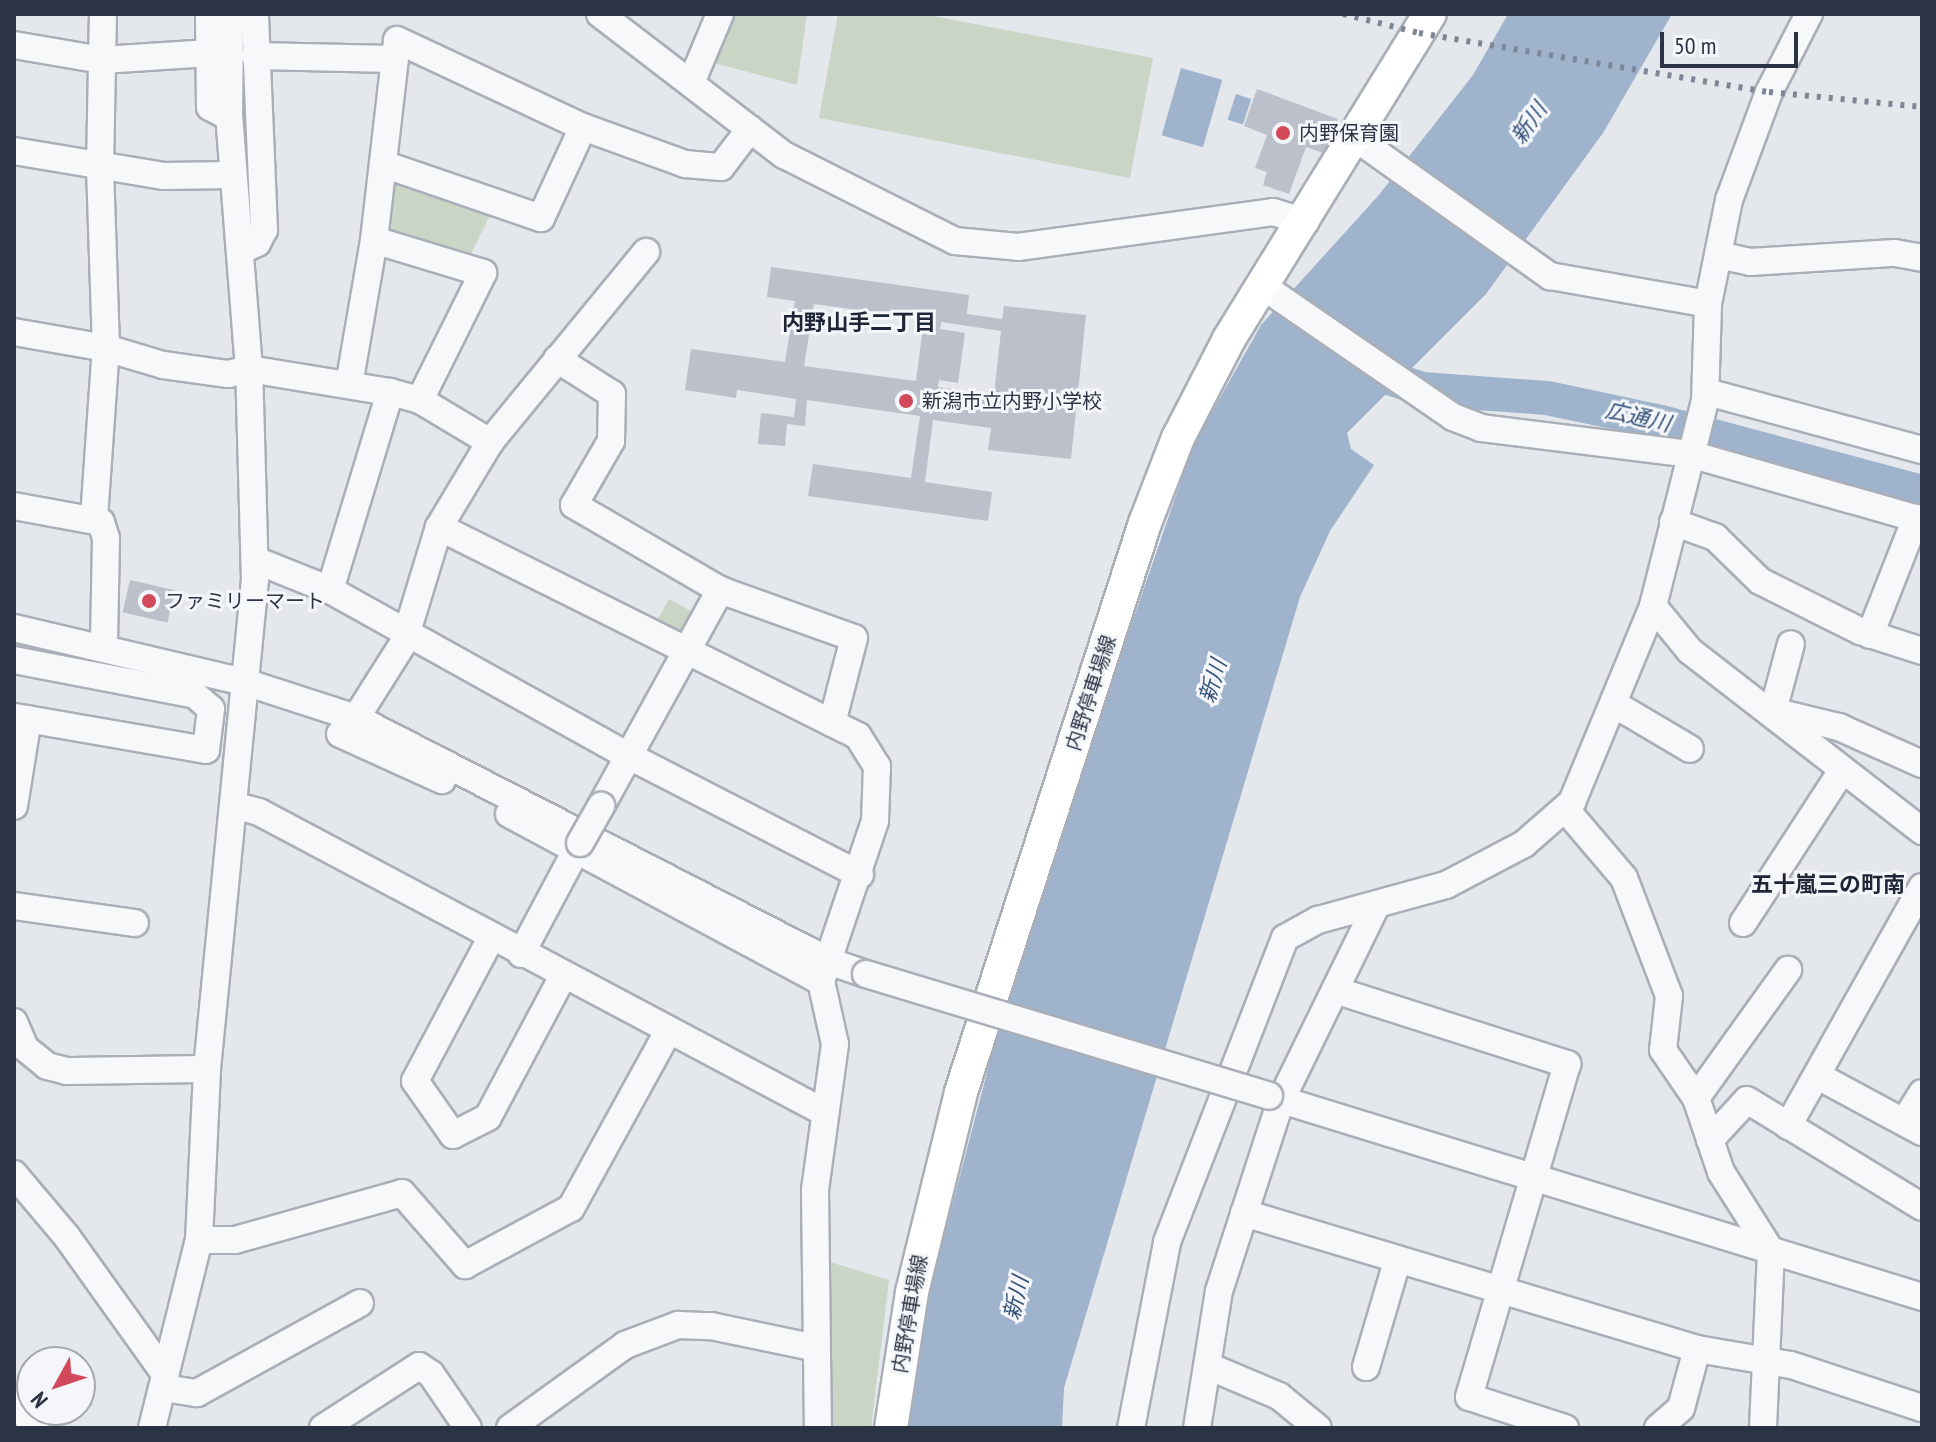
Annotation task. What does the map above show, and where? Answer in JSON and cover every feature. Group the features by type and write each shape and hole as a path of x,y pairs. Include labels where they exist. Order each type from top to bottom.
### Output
{"main road":[{"name":"内野停車場線","path":"891,1428 912,1292 961,1092 1145,523 1202,387 1357,139 1430,14"}],"street":[{"path":"103,14 100,168 106,348 94,518 106,538 104,646"},
{"path":"152,1428 199,1240 207,1069 248,683 255,560 249,369 229,117 219,52 209,14"},
{"path":"219,52 230,14"},
{"path":"240,251 257,243 264,230 255,14"},
{"path":"600,14 784,155 955,241 1018,247 1273,212 1306,222"},
{"path":"691,83 720,14"},
{"path":"1131,1428 1167,1242 1285,938 1318,920 1375,908 1473,872 1524,844 1567,811 1653,606 1706,396 1708,304 1729,200 1758,132 1769,92 1809,14"},
{"path":"349,385 374,240 397,40 583,127 685,164 721,167 750,129"},
{"path":"14,45 102,60 219,52"},
{"path":"255,56 394,59"},
{"path":"383,164 541,218 583,127"},
{"path":"1357,139 1550,276 1708,304"},
{"path":"14,151 100,168 163,176 232,175"},
{"path":"374,240 483,273 420,400"},
{"path":"348,726 409,631 439,527 490,442 646,252"},
{"path":"1718,255 1750,262 1895,253 1922,258"},
{"path":"1264,287 1453,417 1481,428 1691,450 1919,519 1870,635"},
{"path":"14,332 106,348 163,365 228,374 249,369 390,392 420,400 490,442"},
{"path":"557,359 612,394 611,441 574,505 720,590 854,638 832,723"},
{"path":"330,590 390,392"},
{"path":"1706,396 1922,450"},
{"path":"14,506 94,518"},
{"path":"1673,522 1715,537 1760,581 1870,635 1922,651"},
{"path":"439,527 858,736 877,766 875,821 826,972 835,1044 815,1190 818,1428"},
{"path":"255,560 330,590 409,631 627,755 860,875"},
{"path":"521,954 627,755 720,590"},
{"path":"1653,606 1690,651 1773,711 1841,772 1922,831"},
{"path":"14,628 104,646 248,683 348,726 826,972"},
{"path":"1773,711 1791,644"},
{"path":"14,660 195,695 211,709 206,750 21,718 14,806"},
{"path":"1614,704 1690,749"},
{"path":"1773,711 1839,727 1922,764"},
{"path":"348,726 458,788 826,972 866,974 1922,1297"},
{"path":"1743,923 1841,772"},
{"path":"233,805 259,812 521,954 824,1112"},
{"path":"1567,811 1624,878 1669,996 1663,1050 1696,1098 1721,1172 1771,1251 1769,1362 1763,1428"},
{"path":"1788,1126 1922,887"},
{"path":"14,906 135,923"},
{"path":"1197,1428 1219,1291 1275,1098 1335,990 1375,908"},
{"path":"491,938 415,1081 453,1135 488,1117 563,976"},
{"path":"1696,1098 1788,970"},
{"path":"1335,990 1567,1064 1497,1289 1469,1397 1561,1427"},
{"path":"14,1022 25,1048 47,1066 67,1071 207,1069"},
{"path":"199,1240 235,1240 402,1193 465,1265 571,1208 669,1030"},
{"path":"1818,1076 1913,1127 1922,1093"},
{"path":"1710,1140 1747,1100 1922,1207"},
{"path":"14,1174 67,1237 164,1381 197,1393 360,1303"},
{"path":"1244,1213 1397,1262 1697,1349 1769,1362 1922,1408"},
{"path":"1366,1367 1397,1262"},
{"path":"510,1428 625,1345 678,1325 711,1326 816,1348"},
{"path":"1658,1428 1681,1408 1697,1349"},
{"path":"323,1428 419,1366 431,1374 468,1428"},
{"path":"1208,1366 1279,1396 1318,1428"}],"green space":[{"path":"726,14 807,14 797,85 707,61"},
{"path":"838,14 922,14 1153,58 1130,178 819,118"},
{"path":"388,173 494,207 468,260 381,234"},
{"path":"669,599 698,615 685,639 656,623"},
{"path":"820,1259 889,1280 871,1428 821,1428"}],"water":[{"name":"新川","path":"1508,14 1672,14 1603,133 1486,294 1347,433 1351,449 1374,465 1330,531 1300,597 1064,1388 1062,1428 894,1428 1018,954 1193,446 1261,325 1378,196 1473,75"},
{"path":"1181,68 1222,80 1203,147 1162,135"},
{"path":"1236,94 1251,99 1243,125 1228,120"}],"building":[{"path":"1257,89 1338,119 1326,154 1306,147 1289,194 1263,185 1267,172 1255,168 1267,135 1244,126"},
{"path":"771,267 969,295 967,314 1002,319 1004,306 1086,315 1071,459 988,450 991,428 933,420 925,482 992,492 988,521 808,496 813,464 911,478 920,416 807,400 805,426 787,424 785,446 758,444 761,413 794,417 796,399 737,390 736,398 685,390 691,349 785,362 795,301 767,297","holes":["814,304 924,319 916,381 804,366","941,322 1001,331 994,395 938,387 939,380 958,383 965,333 940,329"]},
{"name":"ファミリーマート","path":"130,580 175,590 167,623 123,612"}],"waterway":[{"name":"広通川","path":"1392,379 1422,389 1547,398 1661,422 1922,492"}],"railway":[{"path":"1343,14 1419,33 1769,92 1922,107"}],"place":[{"name":"内野保育園","path":"1283,133"},
{"name":"新潟市立内野小学校","path":"906,401"},
{"name":"ファミリーマート","path":"149,601"}],"district":[{"name":"内野山手二丁目","path":"859,323"},
{"name":"五十嵐三の町南","path":"1828,885"}]}
